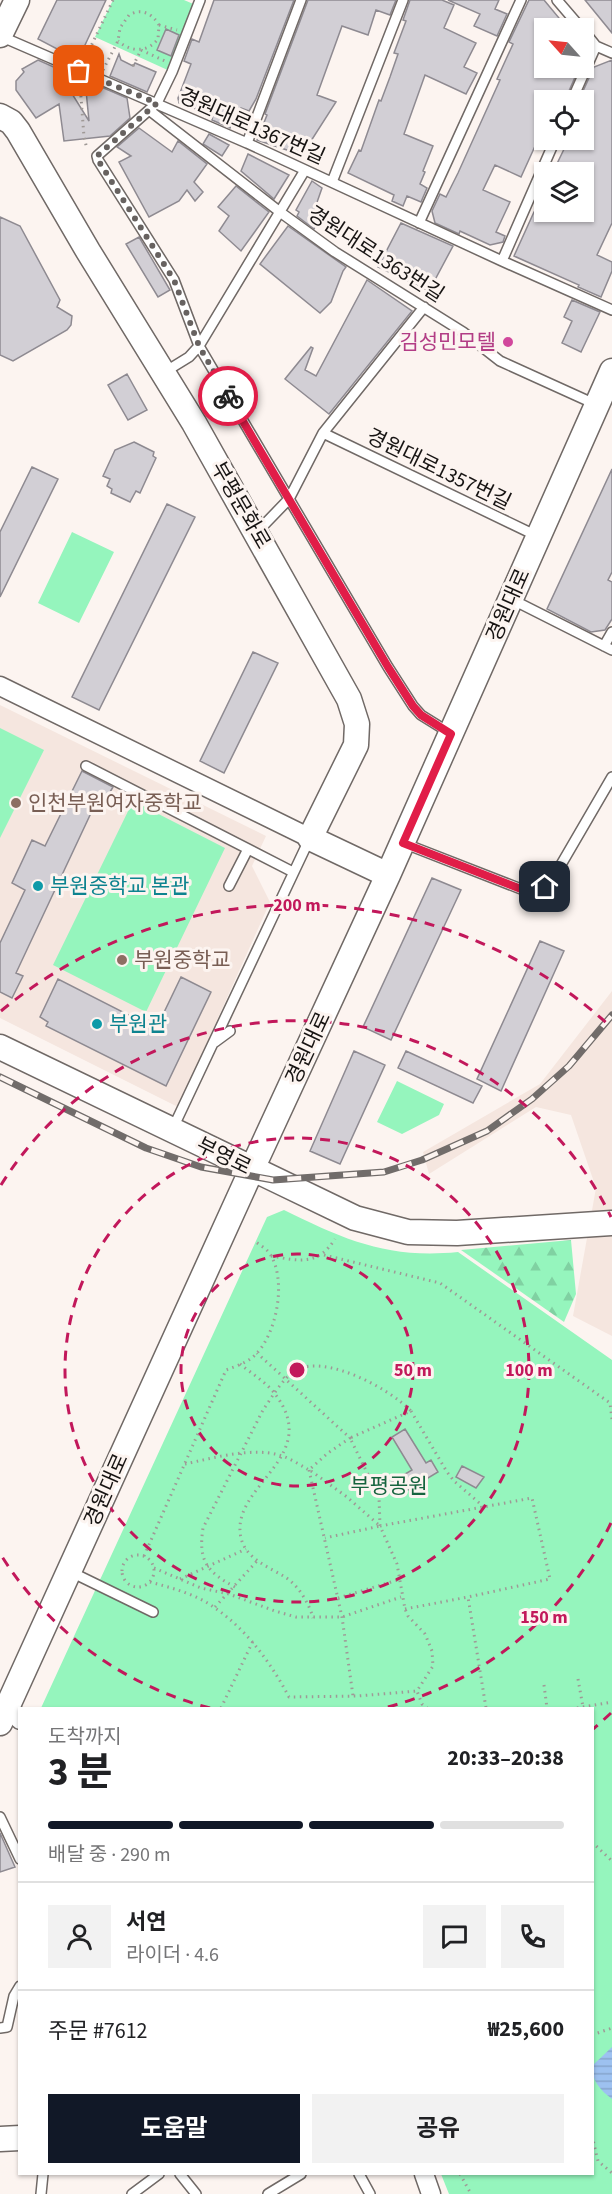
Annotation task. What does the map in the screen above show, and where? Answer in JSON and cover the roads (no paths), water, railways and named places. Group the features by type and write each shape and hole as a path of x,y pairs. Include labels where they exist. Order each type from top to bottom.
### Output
{"street":[{"path":"0,36 17,0"},
{"name":"부평문화로","path":"0,116 11,122 18,131 88,251 164,373 257,532 353,707 357,724 357,737 353,752 310,838"},
{"name":"경원대로","path":"9,1717 69,1571 403,843 612,371"},
{"path":"0,686 388,875"},
{"name":"부영로","path":"0,1047 355,1218 408,1232 457,1233 612,1223"},
{"path":"0,2139 18,2138"},
{"path":"424,2175 431,2194"}],"lane":[{"name":"경원대로1367번길","path":"199,346 174,280 97,156 157,103 175,65 200,0"},
{"path":"247,143 301,0"},
{"name":"경원대로1367번길","path":"332,182 403,0"},
{"path":"419,223 521,0"},
{"path":"557,0 572,18"},
{"name":"경원대로1367번길","path":"0,36 247,143 612,310"},
{"path":"576,90 596,45 612,53"},
{"name":"경원대로1363번길","path":"149,110 335,252 464,332 500,361 597,405"},
{"path":"502,261 550,150"},
{"path":"164,373 189,357 199,346 305,170"},
{"path":"257,532 289,499 323,433 424,307"},
{"path":"199,346 413,706 421,715 451,734"},
{"name":"경원대로1357번길","path":"323,433 539,537"},
{"path":"511,599 608,648 612,632"},
{"path":"86,766 293,872"},
{"path":"403,843 521,889 535,890 545,887 555,875 612,777"},
{"path":"172,1131 310,838"},
{"path":"229,886 248,849"},
{"path":"213,1043 230,1031"},
{"path":"69,1571 153,1612"},
{"path":"0,1817 18,1855"},
{"path":"0,2028 7,2027 14,1996 18,1989"},
{"path":"41,2194 43,2175"},
{"path":"132,2194 158,2175"},
{"path":"181,2175 196,2194"},
{"path":"268,2194 298,2175"},
{"path":"360,2175 370,2194"}],"water":[{"path":"612,2047 612,2099 594,2078 594,2064"}],"railway":[{"path":"0,1077 146,1148 201,1167 273,1180 384,1172 422,1160 487,1131 532,1099 569,1066 612,1015"}],"place":[{"name":"김성민모텔","path":"508,342"},
{"name":"인천부원여자중학교","path":"16,803"},
{"name":"부원중학교 본관","path":"38,886"},
{"name":"부원중학교","path":"122,960"},
{"name":"부원관","path":"97,1024"}],"park label":[{"name":"부평공원","path":"389,1486"}]}
